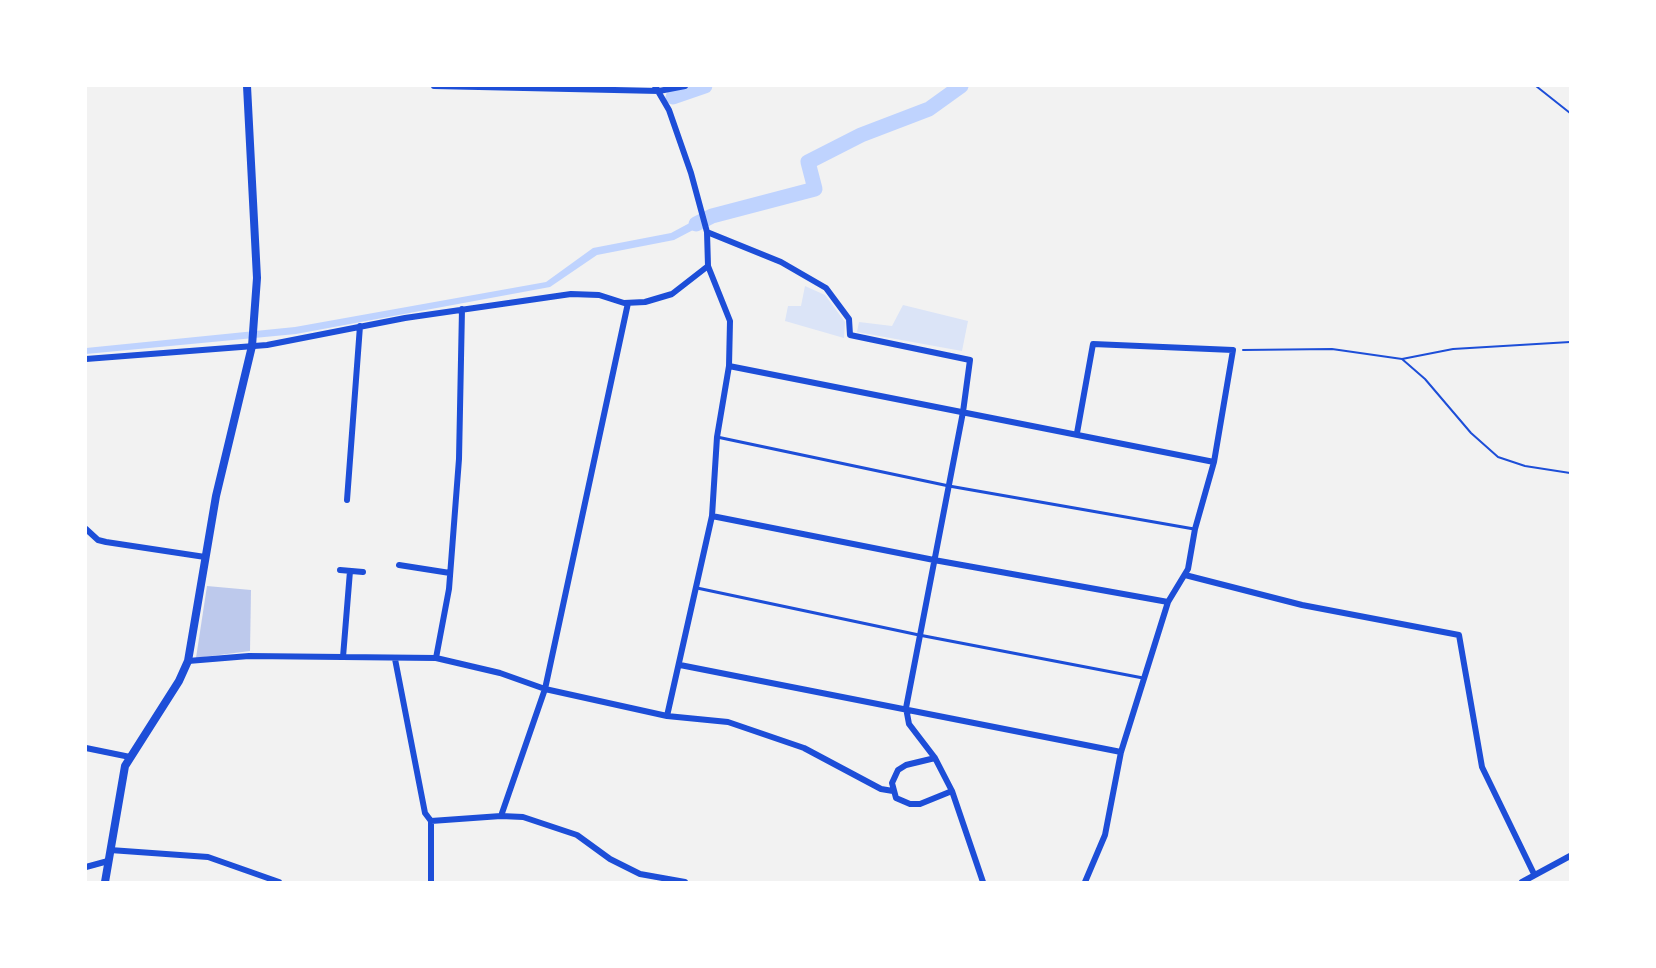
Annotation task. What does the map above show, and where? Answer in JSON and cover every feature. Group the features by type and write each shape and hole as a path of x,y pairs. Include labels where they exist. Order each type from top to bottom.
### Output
{"main road":[{"path":"105,882 125,766 179,681 188,661 205,557 229,435 252,346 257,278 246,86"}],"street":[{"path":"434,86 685,86"},
{"path":"658,87 669,110 691,173 707,232 708,266 730,321 729,366 717,437 712,516 698,588 667,716"},
{"path":"707,232 781,262 826,288 849,319 850,335 970,360 963,412 906,708 909,724 935,758 952,791 983,882"},
{"path":"86,359 267,345 360,326 571,294 599,295 628,303 645,302 672,294 708,266"},
{"path":"501,816 545,689 628,303"},
{"path":"436,658 450,573 459,459 462,309"},
{"path":"347,500 360,326"},
{"path":"1077,433 1093,344 1233,350 1214,462 1185,575 1168,602 1143,678 1121,752 1105,835 1085,882"},
{"path":"729,366 1077,433 1214,462"},
{"path":"712,516 934,560 1168,602"},
{"path":"86,530 98,540 205,557"},
{"path":"399,565 450,573"},
{"path":"339,570 363,572"},
{"path":"343,657 350,571"},
{"path":"1185,575 1302,604 1459,635 1482,767 1534,874"},
{"path":"188,661 249,656 436,658 500,673 545,689 667,716 729,722 804,748 881,789 893,791"},
{"path":"395,659 425,813 431,821 431,882"},
{"path":"680,666 906,708 1121,752"},
{"path":"86,748 130,757"},
{"path":"935,758 906,765 898,770 892,783 893,791 902,802 910,804 920,804 952,791"},
{"path":"431,821 501,816 523,817 577,835 610,859 640,874 685,882"},
{"path":"110,850 208,857 279,882"},
{"path":"1522,882 1570,856"},
{"path":"86,867 108,861"}],"lane":[{"path":"717,437 949,486 1196,529"},
{"path":"698,588 919,635 1143,678"}],"path":[{"path":"1536,86 1570,113"},
{"path":"1233,350 1332,350 1402,359 1453,349 1570,342"},
{"path":"1402,359 1425,379 1472,433 1498,457 1525,466 1570,473"}],"shaded area":[{"path":"805,286 825,295 845,322 844,338 785,321 788,306 801,306"},
{"path":"903,305 968,321 962,351 857,332 859,322 892,326"}],"water":[{"path":"712,211 714,219 674,240 597,255 550,287 296,334 86,354 86,348 295,327 546,282 593,248 671,233"}],"building":[{"path":"207,586 251,590 250,651 196,658"}],"waterway":[{"path":"673,97 705,86"},
{"path":"696,224 712,216 815,189 808,162 861,135 929,109 961,86"}]}
